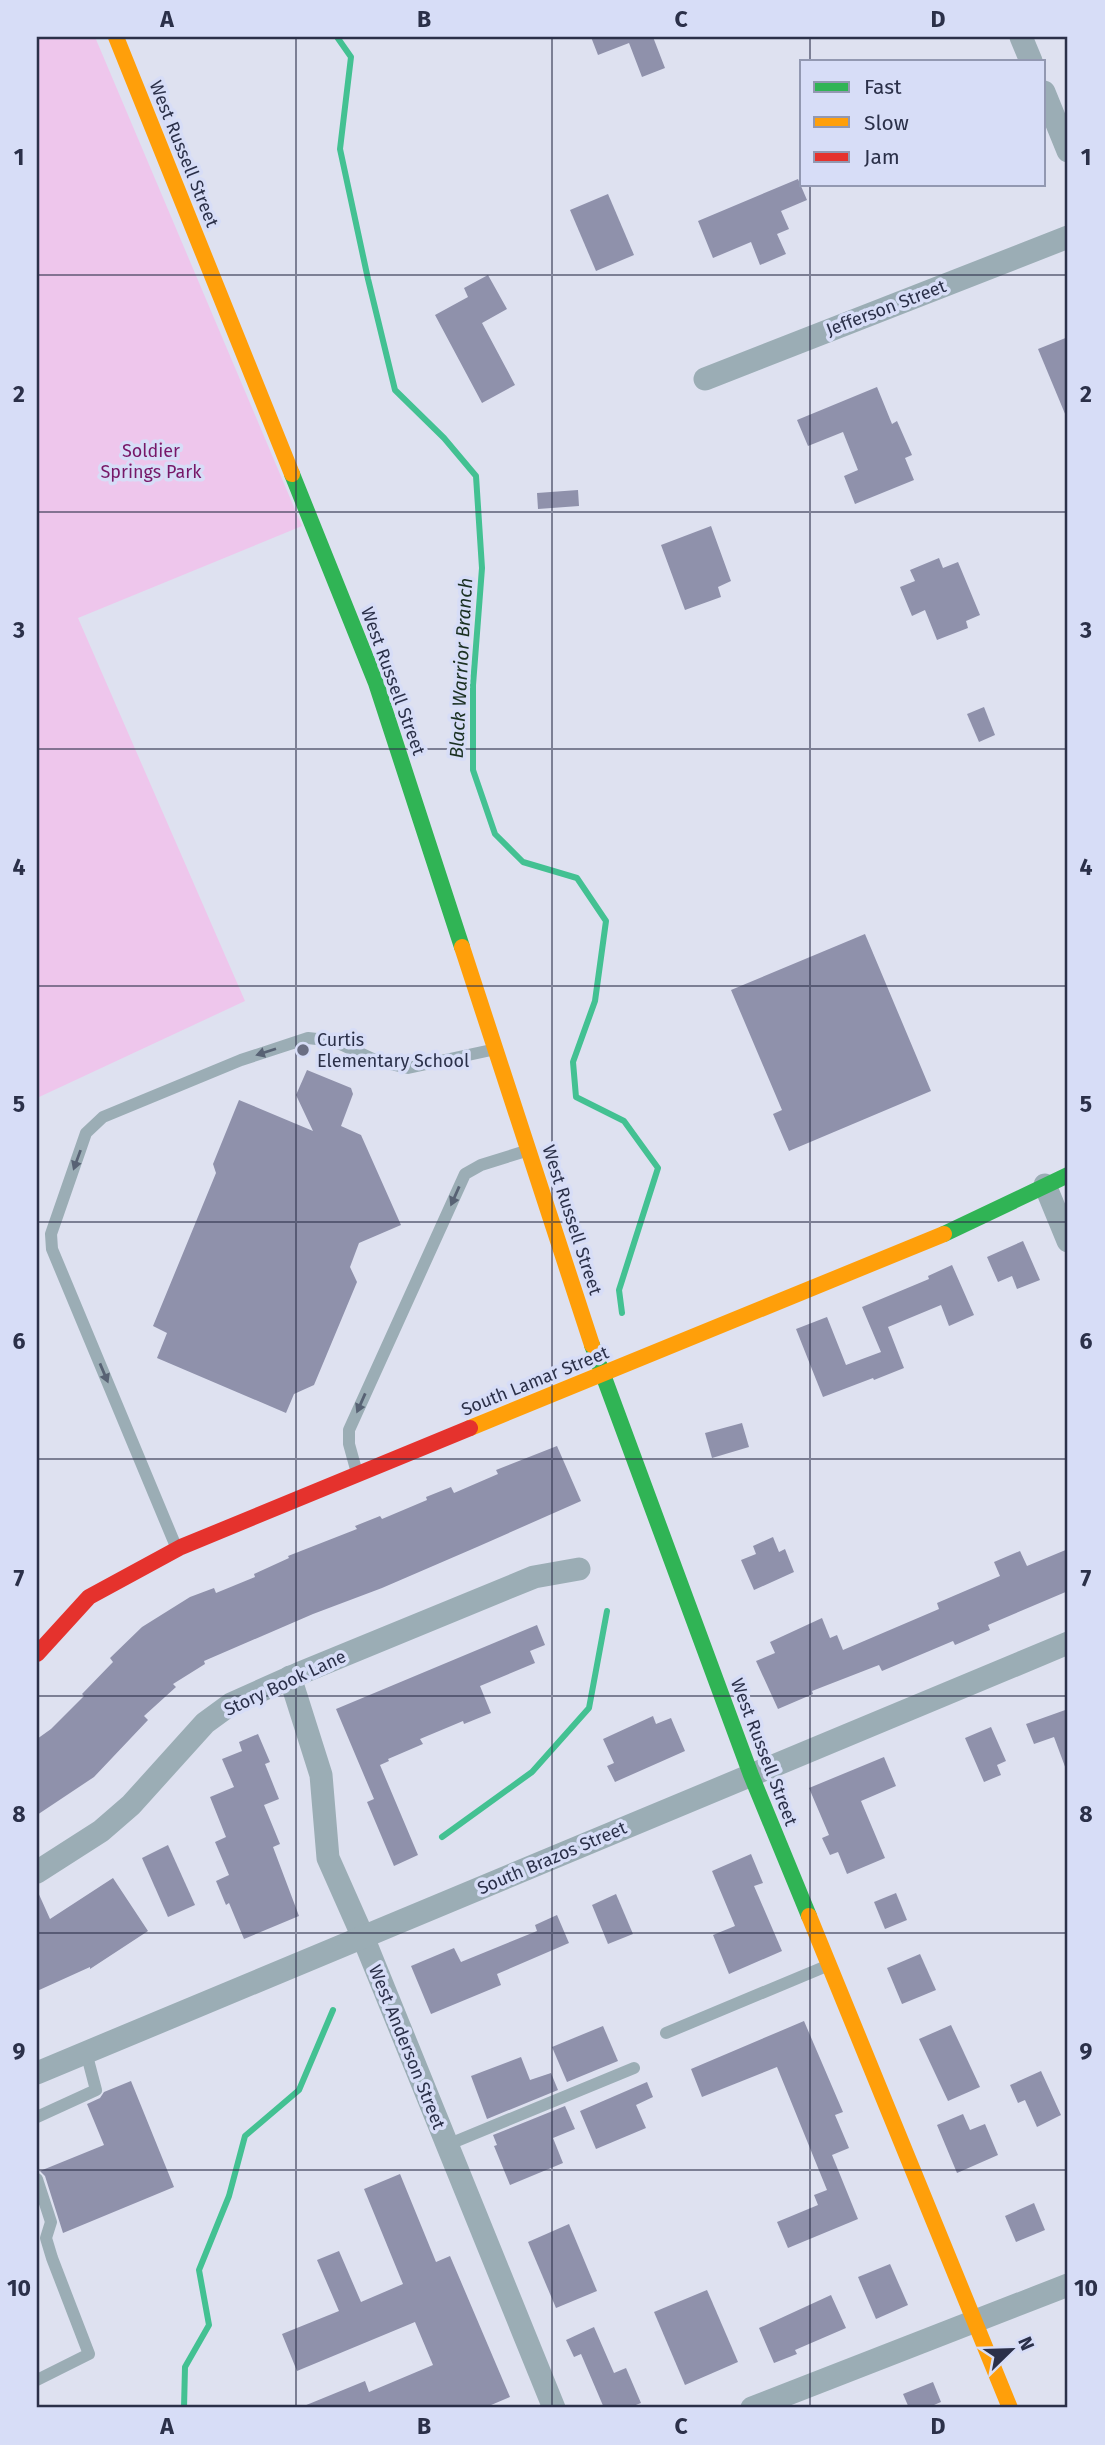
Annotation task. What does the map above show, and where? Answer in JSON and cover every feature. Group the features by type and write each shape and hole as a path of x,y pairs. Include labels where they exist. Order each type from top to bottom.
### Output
{"street":[{"name":"West Russell Street","path":"116,37 376,683 603,1374 751,1775 1010,2408"},
{"path":"1021,37 1031,60"},
{"path":"1046,97 1068,152"},
{"name":"Jefferson Street","path":"705,379 1068,237"},
{"name":"South Lamar Street","path":"37,1654 89,1597 177,1549 973,1222 1068,1175"},
{"path":"1045,1185 1068,1241"},
{"name":"Story Book Lane","path":"37,1872 101,1831 131,1805 205,1723 231,1704 534,1577 579,1569"},
{"name":"South Brazos Street","path":"37,2073 1068,1643"},
{"name":"West Anderson Street","path":"290,1678 321,1775 328,1858 363,1937 554,2408"},
{"path":"752,2408 1068,2285"}],"lane":[{"path":"177,1549 52,1249 51,1234 86,1133 103,1117 241,1060 308,1038 334,1041 377,1061 408,1068 496,1049"},
{"path":"358,1474 349,1444 349,1430 465,1174 481,1165 530,1150"},
{"path":"666,2033 829,1965"},
{"path":"37,2117 96,2090 86,2052"},
{"path":"447,2145 634,2068"},
{"path":"37,2179 51,2222 46,2238 89,2354 37,2380"}],"green space":[{"name":"Soldier Springs Park","path":"37,37 95,37 302,526 78,618 245,1001 37,1098"}],"building":[{"path":"591,37 653,37 665,68 642,77 629,43 598,55"},
{"path":"798,179 807,200 781,211 789,229 777,234 786,254 760,265 751,242 713,258 698,221"},
{"path":"608,194 634,255 596,271 570,210"},
{"path":"488,275 507,309 482,323 515,385 482,403 435,315 468,297 464,288"},
{"path":"1068,337 1068,421 1038,349"},
{"path":"877,387 892,424 897,421 912,455 905,458 914,480 855,504 844,476 858,470 843,432 808,446 797,420"},
{"path":"578,490 579,506 538,509 537,493"},
{"path":"711,526 731,581 718,587 721,597 685,610 661,545"},
{"path":"939,558 943,568 958,562 980,615 966,621 968,628 937,640 925,610 912,616 900,587 915,581 910,570"},
{"path":"984,707 995,735 979,742 967,714"},
{"path":"865,934 931,1091 789,1151 773,1114 782,1110 731,990"},
{"path":"307,1070 351,1088 353,1094 341,1126 361,1135 401,1225 359,1243 350,1267 357,1282 314,1385 294,1394 286,1413 157,1358 167,1333 153,1326 216,1173 213,1164 239,1100 313,1131 296,1095"},
{"path":"1023,1241 1040,1280 1017,1289 1012,1276 998,1282 987,1257"},
{"path":"952,1265 974,1315 949,1326 941,1305 888,1327 904,1368 823,1397 796,1329 827,1317 846,1365 881,1352 862,1307 929,1279 928,1276"},
{"path":"742,1423 749,1447 712,1458 705,1433"},
{"path":"557,1446 581,1501 382,1588 313,1614 204,1661 205,1664 173,1684 176,1687 144,1716 148,1720 94,1777 37,1815 37,1739 84,1696 82,1694 113,1662 110,1658 142,1627 190,1597 214,1588 216,1593 255,1577 254,1574 289,1558 288,1556 357,1529 355,1526 380,1516 382,1519 451,1487 454,1493 498,1474 496,1470"},
{"path":"773,1537 779,1552 785,1549 794,1572 754,1590 741,1560 756,1554 753,1546"},
{"path":"1068,1549 1068,1591 988,1625 990,1630 955,1645 953,1641 882,1671 879,1665 812,1691 813,1694 778,1709 756,1661 775,1653 770,1642 822,1618 830,1638 837,1635 843,1650 939,1609 937,1603 1000,1576 994,1562 1020,1551 1027,1566"},
{"path":"537,1625 545,1645 530,1651 535,1663 480,1686 491,1713 464,1724 463,1721 420,1739 423,1744 380,1765 418,1855 394,1866 367,1802 374,1799 336,1709"},
{"path":"1068,1709 1067,1772 1054,1737 1034,1744 1026,1724"},
{"path":"653,1716 656,1724 671,1718 685,1751 615,1782 607,1766 614,1763 603,1739"},
{"path":"991,1727 1006,1761 997,1765 1001,1775 984,1782 965,1738"},
{"path":"258,1734 270,1762 265,1764 279,1799 264,1805 280,1844 273,1847 299,1916 244,1939 229,1903 226,1905 216,1881 229,1875 215,1842 226,1837 210,1797 234,1787 222,1759 242,1751 239,1742"},
{"path":"884,1757 896,1786 861,1801 885,1858 847,1874 838,1852 830,1855 822,1838 829,1835 809,1788"},
{"path":"168,1845 195,1905 168,1917 142,1858"},
{"path":"751,1854 763,1883 754,1886 782,1951 729,1974 713,1935 735,1926 712,1871"},
{"path":"113,1878 148,1931 90,1969 37,1991 37,1890 50,1919"},
{"path":"896,1893 907,1920 885,1929 874,1902"},
{"path":"616,1894 633,1934 608,1944 592,1905"},
{"path":"557,1915 569,1943 497,1974 501,1985 431,2014 411,1966 454,1948 461,1962 537,1931 535,1925"},
{"path":"920,1954 936,1990 902,2004 887,1968"},
{"path":"804,2021 843,2112 835,2115 849,2148 832,2155 858,2219 788,2248 777,2222 818,2205 814,2195 827,2190 777,2067 702,2097 691,2069"},
{"path":"951,2025 980,2087 948,2101 919,2039"},
{"path":"603,2026 618,2061 567,2082 552,2047"},
{"path":"521,2057 530,2080 551,2073 558,2090 487,2119 471,2076"},
{"path":"1041,2071 1061,2115 1037,2127 1025,2100 1018,2103 1010,2085"},
{"path":"131,2081 174,2187 63,2233 45,2176 40,2171 104,2145 87,2104 100,2098 104,2092"},
{"path":"647,2082 653,2097 636,2105 646,2128 596,2149 580,2111"},
{"path":"565,2106 575,2129 553,2138 563,2163 510,2185 494,2146 497,2145 493,2135"},
{"path":"963,2114 970,2130 985,2124 998,2155 957,2173 937,2125"},
{"path":"400,2174 436,2262 450,2256 510,2397 484,2408 299,2408 365,2381 369,2392 433,2365 415,2322 297,2371 282,2334 339,2311 317,2260 339,2251 361,2302 403,2284 364,2189"},
{"path":"1034,2203 1045,2230 1016,2242 1005,2216"},
{"path":"569,2224 597,2291 556,2308 528,2242"},
{"path":"890,2264 908,2305 876,2319 858,2277"},
{"path":"707,2290 738,2362 685,2385 654,2312"},
{"path":"831,2295 846,2328 795,2350 797,2354 774,2363 759,2328"},
{"path":"594,2327 614,2373 626,2368 641,2403 628,2408 604,2408 581,2354 574,2357 566,2340"},
{"path":"933,2382 941,2402 927,2408 909,2408 903,2394"}],"waterway":[{"name":"Black Warrior Branch","path":"337,37 351,57 340,149 395,390 444,438 476,476 482,568 473,685 473,770 495,834 523,862 577,878 606,921 595,1001 573,1062 576,1097 624,1121 658,1168 619,1290 622,1313"},
{"name":"Black Warrior Branch","path":"442,1837 532,1772 589,1708 607,1611"},
{"name":"Black Warrior Branch","path":"184,2408 185,2367 209,2325 199,2270 229,2196 245,2136 299,2090 333,2010"}],"traffic: fast":[{"path":"292,474 376,683 462,947"},
{"path":"944,1234 1068,1175"},
{"path":"592,1345 751,1775 809,1916"}],"traffic: slow":[{"path":"116,37 292,474"},
{"path":"462,947 592,1345"},
{"path":"470,1428 944,1234"},
{"path":"809,1916 1010,2408"}],"traffic: jam":[{"path":"37,1654 89,1597 181,1547 470,1428"}],"place":[{"name":"Curtis Elementary School","path":"303,1050"}]}
